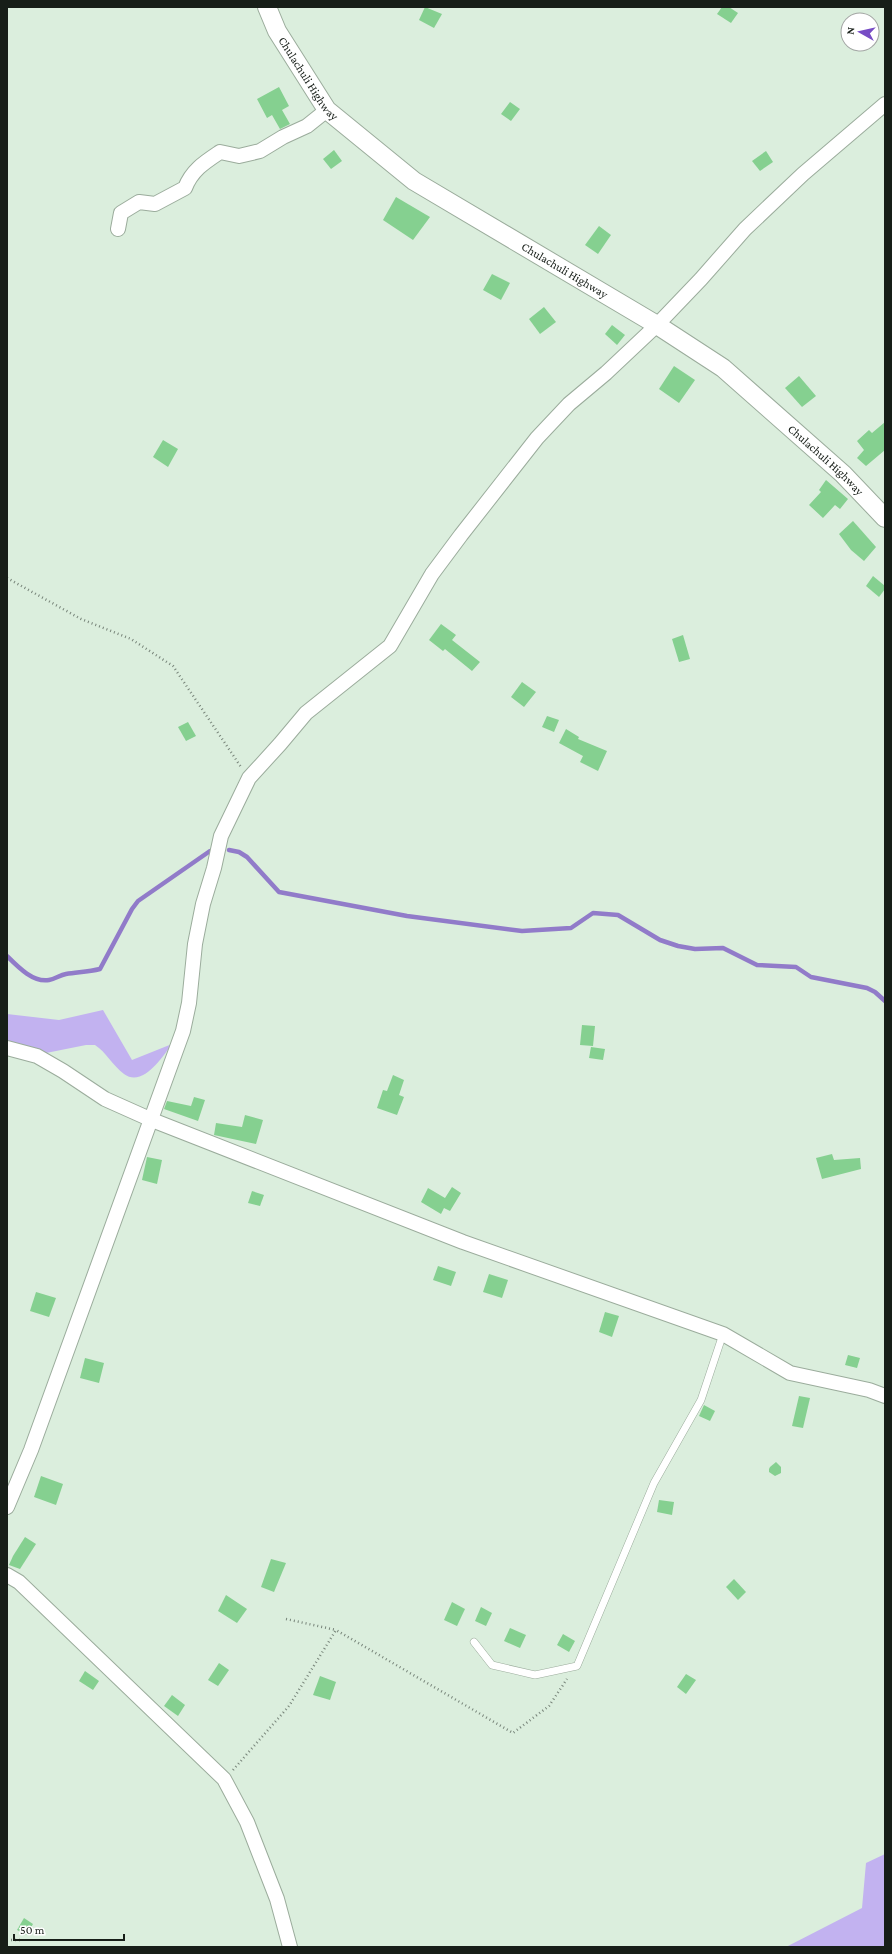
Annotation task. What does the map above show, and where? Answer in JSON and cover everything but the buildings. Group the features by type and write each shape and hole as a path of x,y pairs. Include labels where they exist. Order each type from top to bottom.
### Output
{"street":[{"name":"Chulachuli Highway","path":"267,7 277,31 327,110 414,181 657,325 723,368 844,474 885,518"},
{"path":"7,1507 31,1450 152,1120 183,1031 189,1003 195,944 221,836 248,778 280,744 306,713 390,646 432,574 537,438 569,404 606,373 657,325 701,279 745,229 804,174 885,104"},
{"path":"118,229 121,213 139,202 155,204 185,188 190,177 202,164 220,152 239,156 260,151 283,137 307,126 327,110"},
{"path":"7,1048 37,1056 63,1071 105,1099 152,1120 463,1242 723,1334 790,1373 868,1390 885,1396"},
{"path":"7,1575 19,1582 224,1780 249,1829 277,1899 290,1947"}],"lane":[{"path":"474,1642 492,1665 499,1667 535,1675 577,1666 654,1482 701,1400 723,1334"}],"path":[{"path":"7,578 81,619 131,640 173,666 248,778"},
{"path":"286,1619 336,1630 513,1733 549,1706 577,1666"},
{"path":"224,1780 290,1706 336,1630"},
{"path":"7,1940 22,1940"}],"shaded area":[{"path":"103,1010 132,1060 172,1044 152,1069 138,1077 131,1077 120,1071 103,1051 95,1045 86,1045 46,1053 7,1042 7,1014 59,1020"},
{"path":"885,1854 885,1947 786,1947 862,1908 866,1863"}],"waterway":[{"path":"229,850 239,852 247,857 279,892 407,916 522,931 571,928 593,913 618,915 660,940 678,946 695,949 723,948 757,965 796,967 811,977 867,988 875,992 885,1001"},
{"path":"7,956 26,973 37,979 43,980 49,980 66,974 100,969 132,909 138,901 210,851"}]}
